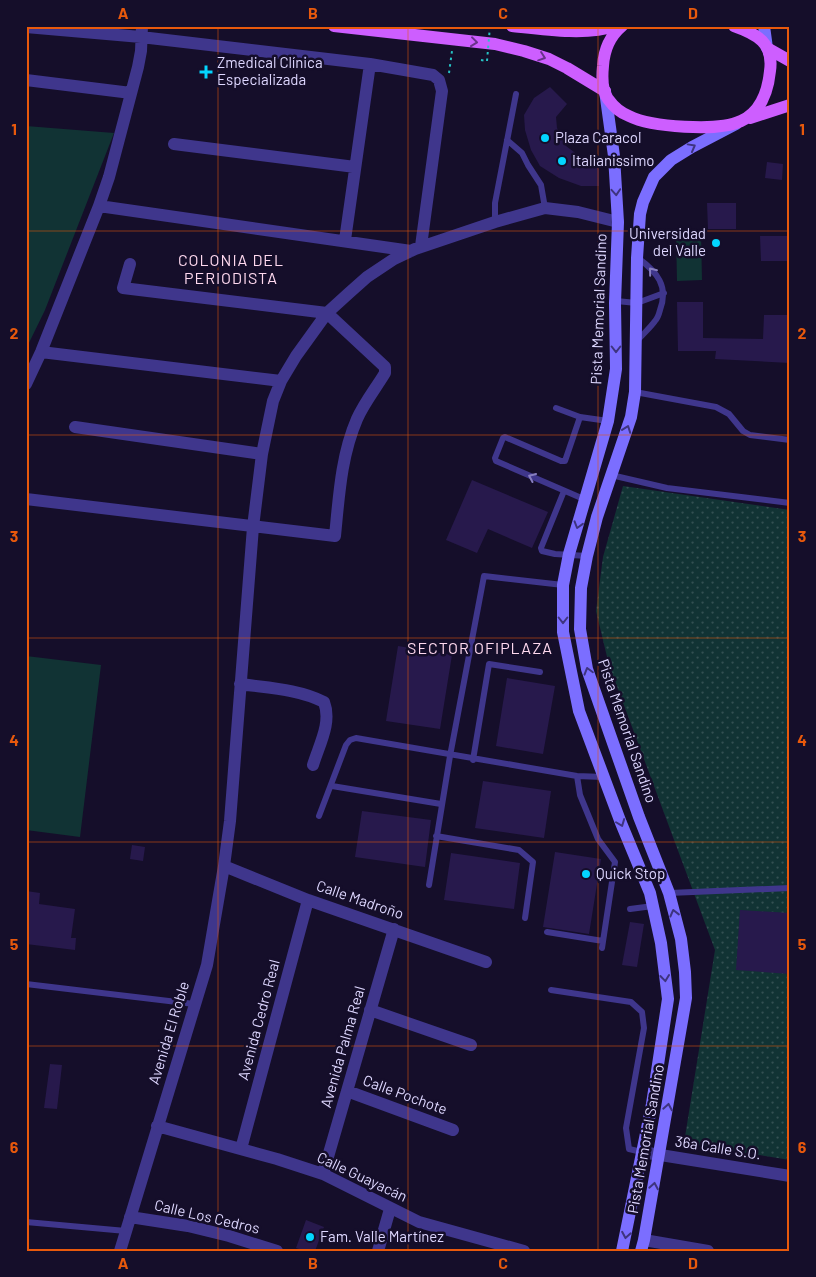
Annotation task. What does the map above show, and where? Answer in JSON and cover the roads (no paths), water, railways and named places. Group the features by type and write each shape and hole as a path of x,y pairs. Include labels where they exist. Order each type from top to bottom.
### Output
{"main road":[{"path":"334,26 495,44 549,59 605,91"},
{"path":"512,26 606,30 614,26"},
{"path":"622,26 611,39 604,57 602,76 607,98 627,116 639,120 705,128 726,127 790,105"},
{"path":"734,26 764,41 768,48 790,61"},
{"path":"743,121 758,107 768,88 771,65 764,26"},
{"name":"Pista Memorial Sandino","path":"605,91 614,156 618,222 616,369 608,421 563,585 563,632 579,711 621,823 650,893 661,943 668,999 652,1104 622,1251"},
{"name":"Pista Memorial Sandino","path":"642,1246 686,998 681,939 669,892 639,817 587,669 580,629 581,588 597,517 631,417 635,392 637,258 640,214 649,187 654,177 671,160 743,121"},
{"path":"604,718 603,733 611,761 604,777 614,778 619,782 631,811 639,817"}],"street":[{"path":"26,27 141,32 428,73 434,75 441,84 442,91 416,248 388,247 100,206"},
{"path":"26,384 41,352 100,206 131,94 141,51 141,32"},
{"path":"345,240 370,64"},
{"path":"26,80 131,94"},
{"path":"174,144 354,168"},
{"path":"545,208 578,212 618,222"},
{"name":"Avenida El Roble","path":"120,1251 207,965 230,821 253,527 262,454 270,411 281,381 296,356 327,313 367,277 416,248 494,222 545,208"},
{"path":"388,247 394,252 392,261"},
{"path":"26,499 335,536 343,462 351,434 362,410 386,369 327,313 123,288 130,264"},
{"path":"41,352 281,381"},
{"path":"75,427 262,454"},
{"path":"240,684 313,696 324,702 328,712 326,727 312,765"},
{"name":"Calle Madroño","path":"224,866 308,900 486,962"},
{"name":"Avenida Cedro Real","path":"241,1150 308,900"},
{"name":"Avenida Palma Real","path":"323,1174 394,929"},
{"path":"370,1010 471,1045"},
{"name":"Calle Pochote","path":"347,1091 452,1130"},
{"name":"Calle Guayacán","path":"157,1126 323,1174 419,1222 524,1251"},
{"name":"36a Calle S.O.","path":"642,1152 790,1176"},
{"path":"378,1251 390,1209"},
{"name":"Calle Los Cedros","path":"130,1217 188,1226 277,1251"},
{"path":"642,1246 708,1251"}],"lane":[{"path":"494,222 495,203 516,94"},
{"path":"507,140 522,153 541,185 545,208"},
{"path":"636,342 657,319 664,300 661,282 654,272 637,258"},
{"path":"616,301 637,303 664,293"},
{"path":"635,392 716,407 729,414 750,435 790,440"},
{"path":"556,408 580,417 608,421"},
{"path":"580,417 565,461 505,437 494,458 586,500"},
{"path":"611,475 667,488 790,503"},
{"path":"564,491 541,548 542,551 555,554 587,556"},
{"path":"428,885 484,576 563,585"},
{"path":"473,760 489,664 540,672"},
{"path":"319,816 346,745 350,740 356,738 473,760 577,776 604,777"},
{"path":"577,776 580,795 598,839 615,862 602,948"},
{"path":"332,786 442,804"},
{"path":"436,836 519,850 533,862 525,918"},
{"path":"669,892 790,888"},
{"path":"630,909 653,906"},
{"path":"547,932 603,941"},
{"path":"26,984 194,1004"},
{"path":"551,990 632,1002 642,1012 644,1028 626,1128 629,1149 642,1152"},
{"path":"26,1222 126,1231"}],"place":[{"name":"Zmedical Clínica Especializada","path":"206,72"},
{"name":"Plaza Caracol","path":"545,138"},
{"name":"Italianissimo","path":"562,161"},
{"name":"Universidad del Valle","path":"716,243"},
{"name":"Quick Stop","path":"586,874"},
{"name":"Fam. Valle Martínez","path":"310,1237"}],"district":[{"name":"COLONIA DEL PERIODISTA","path":"231,269"},
{"name":"SECTOR OFIPLAZA","path":"480,648"}]}
